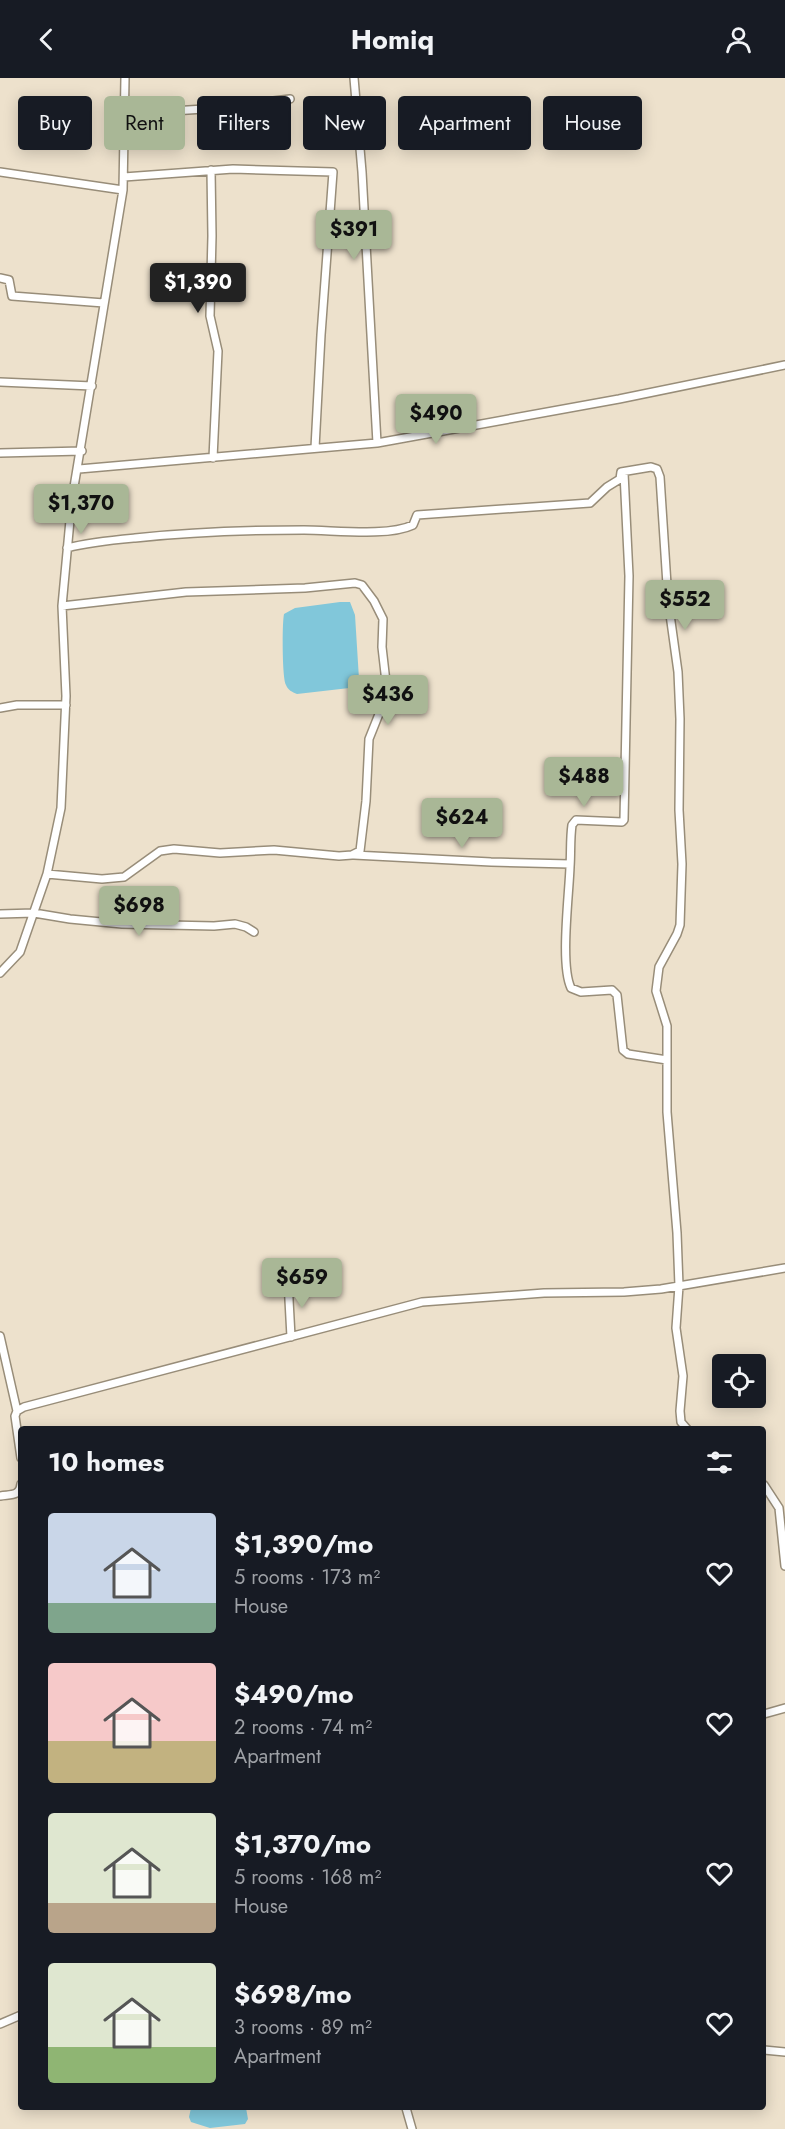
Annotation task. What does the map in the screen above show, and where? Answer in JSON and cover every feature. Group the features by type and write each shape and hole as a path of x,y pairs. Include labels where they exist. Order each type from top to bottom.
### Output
{"street":[{"path":"125,78 125,96"},
{"path":"354,78 377,443"},
{"path":"0,973 20,952 47,874 61,808 66,705 62,606 72,499 82,451 123,190 124,150"},
{"path":"124,177 212,170 329,170 334,173 321,335 315,448"},
{"path":"212,170 210,316 218,351 213,458"},
{"path":"0,172 123,190"},
{"path":"0,278 9,280 12,296 104,303"},
{"path":"79,469 377,443 620,399 785,365"},
{"path":"0,382 92,386"},
{"path":"0,453 82,451"},
{"path":"68,548 136,538 221,531 385,531 412,526 417,515 590,503 612,482 620,479 621,472 656,468 681,719 680,917 677,934 659,967 656,991 667,1026 667,1112 679,1286 676,1328 683,1376 681,1422 684,1426"},
{"path":"624,471 629,576 624,820 622,822 574,821 566,970 567,981 571,988 581,992 612,990 617,995 623,1050 628,1054 667,1060"},
{"path":"62,606 186,592 305,588 355,583 362,585 369,592 383,619 382,646 386,682 385,699 369,739 362,843 360,851 352,855"},
{"path":"0,708 17,705 66,705"},
{"path":"47,874 102,879 124,877 160,851 174,849 220,853 274,850 339,856 570,864"},
{"path":"0,914 34,913 122,924 214,926 235,924 254,932"},
{"path":"17,1411 43,1401 422,1302 544,1293 624,1292 679,1286 785,1268"},
{"path":"288,1281 291,1337"},
{"path":"0,1336 17,1411 15,1416 18,1437"},
{"path":"766,1488 779,1509 785,1566"},
{"path":"0,1496 18,1492"},
{"path":"766,1713 785,1708"},
{"path":"0,2024 18,2016"},
{"path":"766,2050 785,2052"},
{"path":"407,2110 412,2129"}],"water":[{"path":"350,602 355,615 358,687 297,694 288,688 285,680 284,614 295,608"},
{"path":"191,2110 246,2110 248,2119 245,2124 210,2128 191,2122 189,2117"}]}
